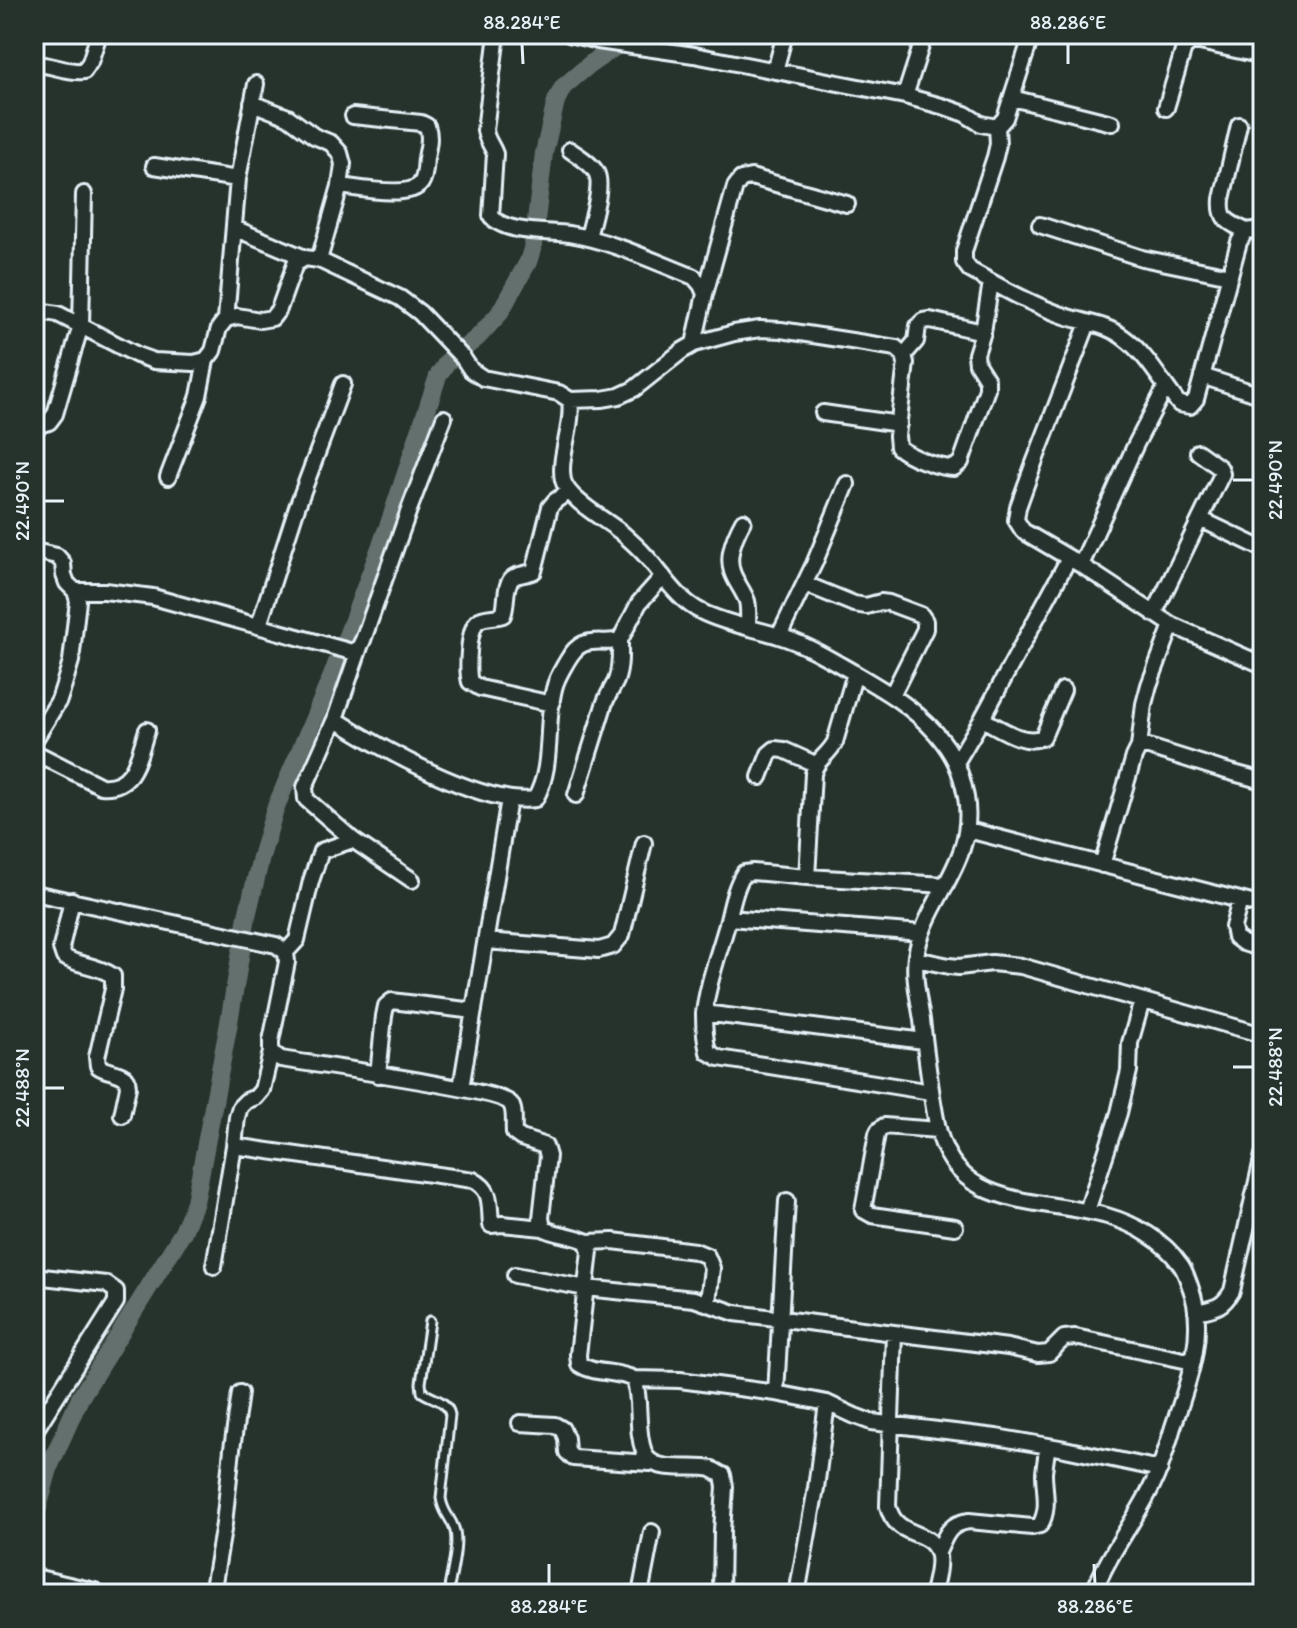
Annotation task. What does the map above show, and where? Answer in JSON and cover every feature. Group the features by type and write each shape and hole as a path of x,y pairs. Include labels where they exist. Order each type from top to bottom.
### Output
{"main road":[{"path":"34,1580 92,1594"}],"street":[{"path":"34,67 37,64 74,72 84,71 99,34"},
{"path":"497,34 485,130 486,139 495,154 491,216 496,223 521,230 609,243 694,277 705,294"},
{"path":"569,34 905,96 997,127"},
{"path":"775,71 785,34"},
{"path":"905,96 925,34"},
{"path":"1032,34 1005,118 997,127 995,157 964,251 964,262 970,270 1044,308 1106,327 1121,335 1137,348 1179,404 1190,406 1196,399 1239,242 1246,231"},
{"path":"1166,108 1184,48 1190,42 1263,56"},
{"path":"168,477 199,396 206,360 226,319 238,179 256,84"},
{"path":"1012,98 1112,123"},
{"path":"252,103 288,117 314,136 331,143 340,153 343,164 340,186 312,259"},
{"path":"340,186 412,190 424,178 430,133 427,126 353,116"},
{"path":"1239,125 1221,211 1225,220 1246,231 1263,229"},
{"path":"570,150 595,169 598,178 588,238"},
{"path":"154,166 238,179"},
{"path":"694,344 735,187 741,179 751,177 847,204"},
{"path":"34,426 49,422 55,414 81,325 84,194"},
{"path":"1040,225 1130,255 1230,276"},
{"path":"234,228 400,298 420,313 471,370 483,378 559,393 570,400 619,396 634,389 694,344 734,333 781,330 896,348 904,355 906,363 898,447 904,453 945,468 954,468 961,462 987,389 987,380 977,364 976,354 991,282"},
{"path":"226,319 237,316 260,320 272,318 279,309 295,264 312,259"},
{"path":"34,310 58,314 154,361 194,363 206,360"},
{"path":"904,355 916,341 918,326 923,321 983,332"},
{"path":"1088,323 1031,471 1016,520 1023,531 1172,625 1263,665"},
{"path":"1202,376 1263,396"},
{"path":"259,625 297,507 343,384"},
{"path":"957,761 1075,562 1165,388"},
{"path":"570,400 572,411 562,470 568,492 644,553 685,601 701,612 805,646 855,673 892,695 920,717 957,761 968,811 968,830 959,859 922,933 916,959 916,980 938,1130 946,1154 959,1173 983,1189 1020,1200 1109,1216 1129,1224 1159,1241 1183,1267 1194,1295 1196,1312 1193,1362 1160,1469 1100,1574 1093,1594"},
{"path":"823,413 899,424"},
{"path":"412,880 353,840 304,794 335,719 357,648 444,418"},
{"path":"1154,614 1222,471 1198,452"},
{"path":"779,636 805,584 847,484"},
{"path":"552,704 480,688 470,682 467,673 475,623 481,618 503,615 510,582 514,577 534,571 550,507 568,492"},
{"path":"1200,519 1263,549"},
{"path":"743,521 731,552 731,568 746,599 748,627"},
{"path":"34,551 57,556 63,563 67,583 75,591 78,601 71,661 59,700 34,741"},
{"path":"576,795 604,705 617,680 620,640 639,603 663,576"},
{"path":"805,584 854,604 889,603 921,615 925,629 892,695"},
{"path":"75,591 153,597 320,642 357,648"},
{"path":"1102,865 1139,747 1149,685 1172,625"},
{"path":"335,719 363,737 457,784 509,799 535,799 541,790 557,679 580,645 620,640"},
{"path":"807,877 815,764 830,752 835,742 855,673"},
{"path":"982,719 1035,741 1043,737 1063,690"},
{"path":"34,752 101,786 120,784 130,776 147,730"},
{"path":"1139,747 1149,747 1263,781"},
{"path":"760,777 769,754 775,749 815,764"},
{"path":"461,1088 509,799"},
{"path":"968,830 1263,906"},
{"path":"214,1266 237,1117 240,1107 262,1090 287,962 286,952 297,940 321,851 353,840"},
{"path":"486,941 599,950 613,946 622,935 644,843"},
{"path":"931,1092 719,1058 708,1052 704,1013 744,873 946,885"},
{"path":"34,893 258,940 276,945 286,952"},
{"path":"72,900 61,948 64,957 74,963 103,969 113,976 113,989 97,1057 98,1066 104,1071 121,1073 127,1079 122,1115"},
{"path":"1240,900 1233,927 1235,937 1263,949"},
{"path":"729,918 922,933"},
{"path":"916,959 959,967 1004,963 1263,1035"},
{"path":"378,1075 384,1016 386,1006 392,1001 474,1011"},
{"path":"1087,1211 1119,1113 1129,1071 1130,1043 1142,1001"},
{"path":"704,1013 924,1041"},
{"path":"271,1052 281,1059 461,1088 510,1102 514,1111 514,1133 545,1146 548,1156 541,1218 543,1228"},
{"path":"938,1130 884,1126 879,1130 863,1210 872,1215 955,1227"},
{"path":"234,1146 473,1180 483,1185 488,1193 491,1225 543,1228 587,1242 695,1251 707,1256 712,1268 708,1302"},
{"path":"1196,1312 1225,1302 1232,1291 1263,1155"},
{"path":"776,1393 787,1201"},
{"path":"587,1242 590,1251 578,1355 579,1364 588,1370 624,1374 634,1379 680,1380 776,1393 827,1403 871,1422 996,1437 1160,1469"},
{"path":"515,1275 586,1288 694,1299 735,1313 1008,1347 1038,1354 1049,1353 1064,1338 1075,1337 1193,1362"},
{"path":"34,1276 106,1284 116,1291 116,1302 34,1432"},
{"path":"894,1333 888,1506 891,1517 899,1526 931,1541 938,1552 939,1565 933,1594"},
{"path":"634,1379 638,1389 644,1455 650,1463"},
{"path":"212,1594 240,1393"},
{"path":"797,1594 827,1403"},
{"path":"520,1423 555,1425 562,1429 567,1452 573,1458 712,1469 723,1475 721,1594"},
{"path":"938,1552 951,1527 959,1522 1040,1525 1046,1502 1044,1470 1048,1446"},
{"path":"640,1594 652,1532"}],"lane":[{"path":"430,1321 422,1392 443,1402 450,1415 441,1498 442,1508 454,1527 456,1538 448,1594"}],"waterway":[{"path":"34,1522 50,1465 80,1398 183,1232 195,1202 247,916 275,809 332,676 390,521 438,376 447,362 478,337 499,314 528,262 533,246 544,153 556,101 563,87 634,34"}]}
